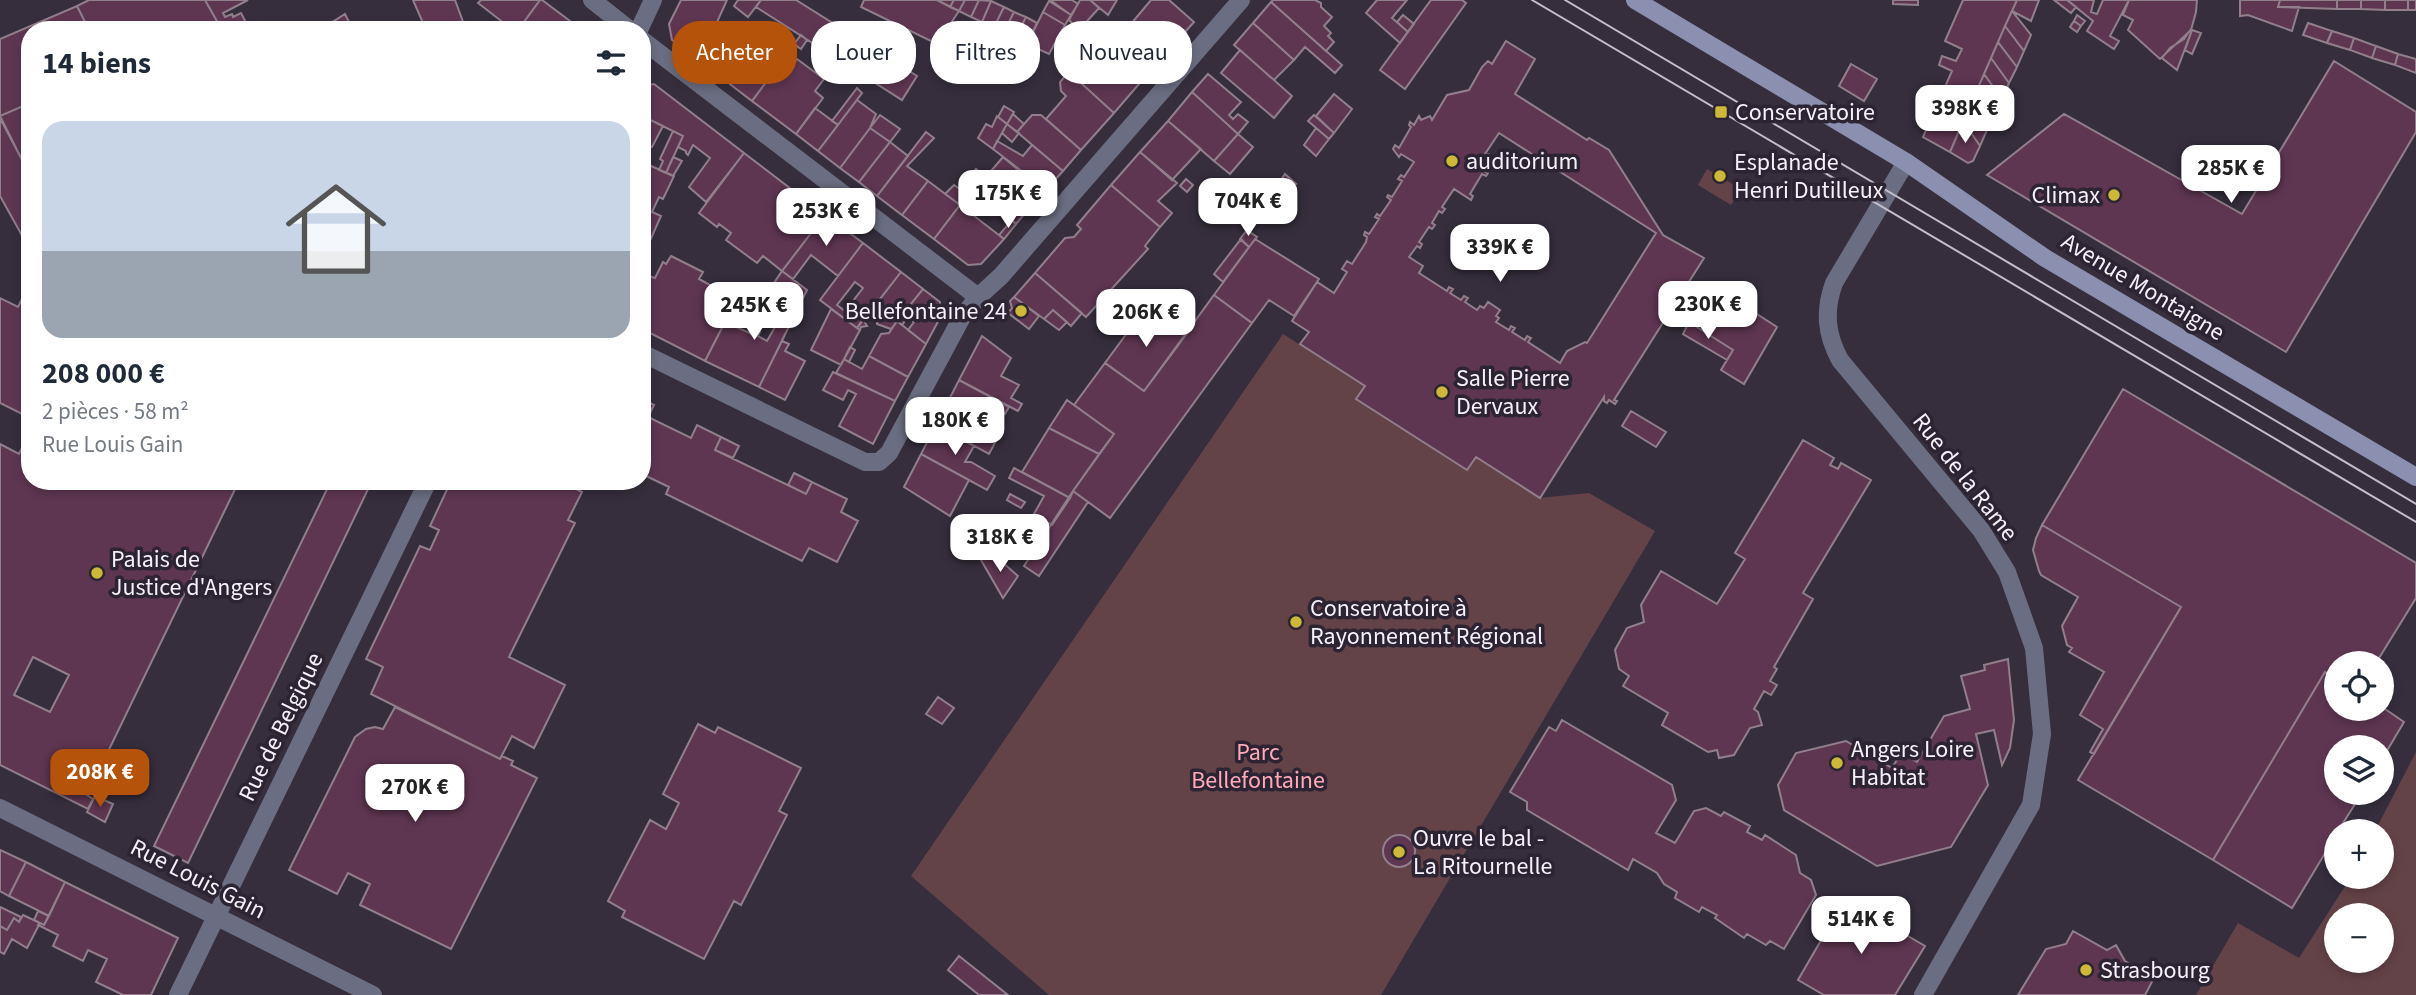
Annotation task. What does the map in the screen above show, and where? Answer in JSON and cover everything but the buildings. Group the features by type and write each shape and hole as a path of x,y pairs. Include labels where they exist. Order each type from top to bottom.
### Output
{"main road":[{"name":"Avenue Montaigne","path":"1635,0 1906,162 2045,258 2416,477"}],"street":[{"path":"592,0 619,21"},
{"path":"643,21 653,0"},
{"path":"651,357 865,462 879,463 889,453 962,317 1241,0"},
{"path":"651,47 978,297"},
{"name":"Rue de la Rame","path":"1906,162 1834,283 1829,298 1828,330 1840,360 1981,530 2007,572 2034,648 2042,734 2031,806 1923,995"},
{"name":"Rue de Belgique","path":"178,995 424,490"},
{"name":"Rue Louis Gain","path":"0,808 373,995"}],"green space":[{"path":"1707,169 1741,189 1731,205 1698,185"},
{"name":"Parc Bellefontaine","path":"1283,334 1365,386 1357,399 1467,470 1476,457 1540,498 1589,493 1655,531 1381,995 1049,995 911,876"},
{"path":"2416,752 2416,995 2196,995 2238,923 2299,958 2324,919 2324,973 2394,973 2394,903 2334,903 2343,889 2394,889 2394,819 2381,819 2388,805 2394,805 2394,794"}],"tram line":[{"path":"1532,0 2416,522"},
{"path":"1565,0 2416,504"}],"place":[{"name":"Conservatoire","path":"1721,112"},
{"name":"auditorium","path":"1452,161"},
{"name":"Esplanade Henri Dutilleux","path":"1720,176"},
{"name":"Climax","path":"2114,195"},
{"name":"Bellefontaine 24","path":"1021,311"},
{"name":"Salle Pierre Dervaux","path":"1442,392"},
{"name":"Palais de Justice d'Angers","path":"97,573"},
{"name":"Conservatoire à Rayonnement Régional","path":"1296,622"},
{"name":"Angers Loire Habitat","path":"1837,763"},
{"name":"Ouvre le bal - La Ritournelle","path":"1399,852"},
{"name":"Strasbourg","path":"2086,970"}]}
